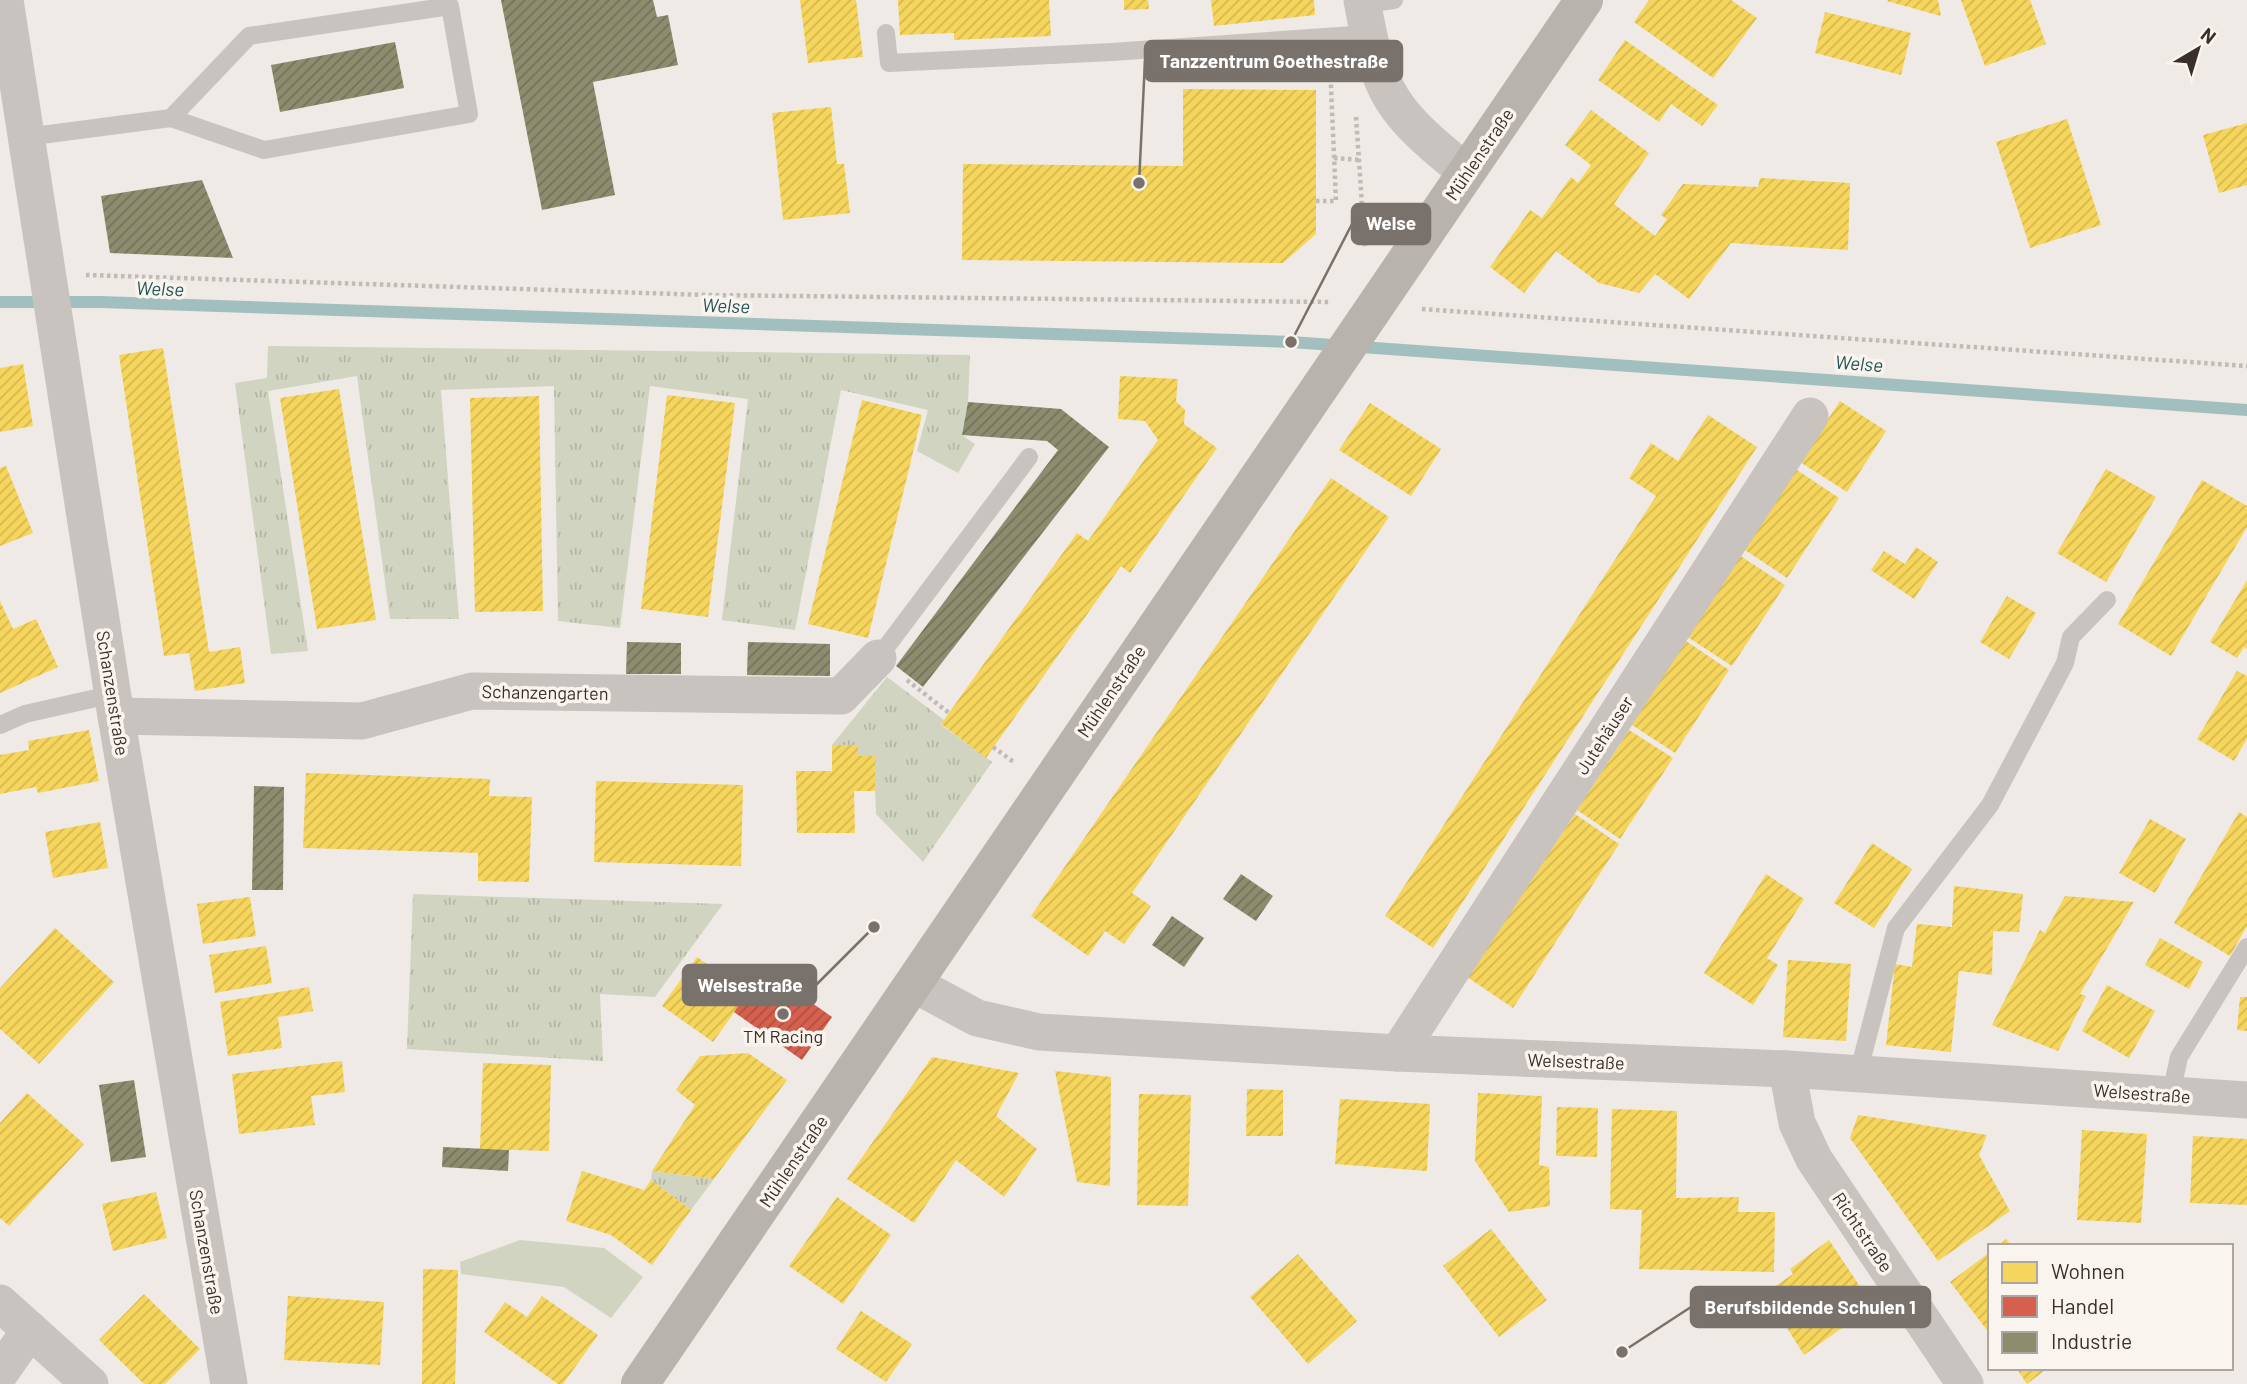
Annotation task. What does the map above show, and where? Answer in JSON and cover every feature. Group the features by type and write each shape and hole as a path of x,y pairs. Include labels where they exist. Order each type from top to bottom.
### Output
{"main road":[{"name":"Mühlenstraße","path":"640,1384 1336,363 1378,306 1584,0"}],"street":[{"name":"Schanzenstraße","path":"5,0 13,130 48,281 115,705 229,1384"},
{"path":"1372,10 1373,59 1390,101 1413,129 1466,172"},
{"name":"Jutehäuser","path":"1398,1053 1810,416"},
{"name":"Schanzengarten","path":"115,705 362,721 472,691 841,696 878,658"},
{"name":"Welsestraße","path":"914,984 977,1018 1040,1032 1398,1053 1787,1069 2247,1100"},
{"name":"Richtstraße","path":"1787,1069 1797,1123 1814,1159 1965,1384"},
{"path":"0,1304 90,1384"},
{"path":"0,1373 30,1330"}],"lane":[{"path":"13,130 171,118 264,150 469,114 450,6 249,36 171,118"},
{"path":"886,33 888,63 1112,52 1372,10"},
{"path":"878,658 1029,457"},
{"path":"1858,1074 1896,928 1990,805 2065,663 2071,637 2107,600"},
{"path":"0,725 25,713 115,705"},
{"path":"2171,1094 2179,1057 2247,947"}],"path":[{"path":"1316,201 1336,201 1330,60"},
{"path":"1334,158 1360,160 1366,256"},
{"path":"48,281 707,295 1325,302 2247,366"},
{"path":"878,658 949,713"}],"green space":[{"path":"268,346 970,355 968,402 962,435 975,444 958,473 917,451 928,410 841,390 795,630 722,620 748,399 650,386 620,628 558,621 554,386 441,390 459,619 390,619 357,376 268,391 308,651 271,654 235,383 267,378"},
{"path":"887,677 944,720 941,725 992,762 923,862 876,814 874,756 858,756 858,745 832,745"},
{"path":"413,894 723,904 655,997 600,994 603,1061 407,1049"},
{"path":"652,1171 714,1179 691,1210 651,1180"},
{"path":"520,1240 604,1248 643,1277 611,1318 564,1287 461,1274 460,1262"}],"building: Wohnen":[{"path":"800,0 856,0 863,57 808,63"},
{"path":"898,0 1049,0 1051,36 954,40 954,33 900,35"},
{"path":"1124,0 1148,0 1149,9 1124,10"},
{"path":"1211,0 1314,0 1315,15 1214,26"},
{"path":"1649,0 1731,0 1757,18 1713,78 1634,22"},
{"path":"1938,0 1941,16 1887,1"},
{"path":"1961,0 2030,0 2046,44 1985,66"},
{"path":"1825,12 1911,33 1901,75 1815,53"},
{"path":"1625,40 1718,105 1702,126 1671,104 1659,122 1598,80"},
{"path":"1183,89 1316,90 1316,234 1283,263 962,260 963,164 1183,166"},
{"path":"831,107 837,164 844,164 850,213 783,220 772,113"},
{"path":"1591,110 1649,153 1614,204 1655,236 1667,219 1661,215 1683,184 1758,187 1760,178 1850,183 1848,250 1731,243 1689,299 1655,274 1639,293 1599,283 1556,251 1524,293 1490,267 1530,210 1542,218 1571,177 1578,183 1591,165 1565,145"},
{"path":"2067,119 2101,225 2030,248 1996,142"},
{"path":"2247,123 2247,185 2219,193 2203,135"},
{"path":"163,348 209,652 240,647 245,683 195,691 189,653 164,656 119,355"},
{"path":"23,364 33,426 0,432 0,368"},
{"path":"1120,376 1178,379 1176,401 1185,410 1184,424 1217,448 1130,573 1121,566 986,758 941,724 1077,533 1088,541 1158,440 1145,421 1118,419"},
{"path":"339,389 376,620 317,629 280,398"},
{"path":"667,395 735,403 708,617 641,609"},
{"path":"539,396 543,611 475,612 470,398"},
{"path":"862,400 922,415 868,638 808,624"},
{"path":"1840,401 1886,431 1847,492 1800,462"},
{"path":"1370,403 1441,449 1411,496 1339,450"},
{"path":"1708,415 1757,447 1433,948 1385,916 1656,496 1629,478 1651,443 1678,461"},
{"path":"6,466 33,533 0,546 0,468"},
{"path":"1794,468 1839,498 1787,578 1742,548"},
{"path":"2106,469 2156,497 2106,582 2057,553"},
{"path":"1331,478 1389,517 1132,893 1151,906 1124,944 1105,931 1088,956 1031,916"},
{"path":"2202,480 2247,506 2247,527 2171,656 2118,624"},
{"path":"1916,547 1938,562 1914,599 1871,570 1884,551 1905,564"},
{"path":"1739,555 1785,585 1732,666 1686,636"},
{"path":"2247,580 2247,649 2244,647 2237,658 2210,642"},
{"path":"2007,596 2036,613 2009,659 1980,642"},
{"path":"0,601 13,629 36,619 58,667 0,693"},
{"path":"1683,639 1729,670 1675,753 1629,723"},
{"path":"2237,671 2247,676 2247,739 2234,761 2197,739"},
{"path":"89,730 99,781 38,793 36,787 0,794 0,755 29,750 28,741"},
{"path":"1629,730 1673,758 1620,839 1577,810"},
{"path":"832,745 858,745 858,756 875,756 875,791 854,791 855,833 797,833 796,771 832,771"},
{"path":"306,773 490,779 489,796 532,797 529,882 478,881 478,853 303,848"},
{"path":"596,781 743,785 741,866 594,862"},
{"path":"2239,812 2247,817 2247,926 2230,956 2174,923"},
{"path":"1575,814 1619,844 1513,1008 1467,977"},
{"path":"2150,819 2186,839 2155,893 2119,873"},
{"path":"100,822 108,868 53,878 45,832"},
{"path":"1872,843 1912,869 1874,928 1834,903"},
{"path":"1766,874 1804,899 1767,958 1778,965 1753,1005 1704,973"},
{"path":"1954,886 2023,894 2019,932 1993,931 1992,975 1959,971 1951,1052 1886,1045 1895,964 1912,967 1917,924 1952,927"},
{"path":"2065,896 2134,902 2080,994 2086,996 2058,1051 1992,1025 2040,930 2045,933"},
{"path":"250,897 256,936 203,944 197,904"},
{"path":"55,928 114,982 39,1064 0,1029 0,988"},
{"path":"2160,938 2203,962 2189,989 2145,965"},
{"path":"266,946 272,983 215,993 209,955"},
{"path":"697,957 748,993 713,1042 662,1006"},
{"path":"1788,960 1851,964 1846,1041 1783,1037"},
{"path":"2107,985 2155,1011 2129,1058 2082,1031"},
{"path":"309,987 313,1011 278,1017 282,1048 228,1056 220,1002"},
{"path":"2240,997 2247,997 2247,1031 2237,1030"},
{"path":"748,1053 787,1080 714,1179 652,1171 695,1105 676,1090 700,1056"},
{"path":"932,1057 1019,1073 996,1116 1037,1149 1004,1197 956,1160 914,1223 847,1179"},
{"path":"342,1061 345,1092 311,1096 315,1125 239,1134 232,1074"},
{"path":"483,1063 551,1065 549,1151 480,1149"},
{"path":"1055,1071 1111,1077 1110,1186 1077,1182"},
{"path":"1247,1089 1283,1090 1283,1136 1246,1136"},
{"path":"27,1093 84,1144 9,1226 0,1218 0,1123"},
{"path":"1478,1093 1542,1096 1539,1165 1549,1167 1550,1206 1509,1212 1475,1161"},
{"path":"1139,1094 1191,1095 1188,1206 1137,1205"},
{"path":"1340,1099 1430,1104 1427,1171 1335,1164"},
{"path":"1557,1107 1598,1108 1597,1157 1556,1156"},
{"path":"1612,1109 1677,1111 1676,1198 1739,1197 1738,1212 1775,1212 1774,1272 1639,1269 1642,1210 1610,1209"},
{"path":"1858,1115 1987,1135 1979,1155 2010,1211 1938,1261 1850,1138"},
{"path":"2082,1130 2147,1134 2141,1223 2077,1220"},
{"path":"2193,1136 2247,1139 2247,1205 2190,1203"},
{"path":"582,1171 644,1190 651,1180 691,1210 652,1265 611,1235 566,1221"},
{"path":"156,1192 167,1238 113,1251 102,1204"},
{"path":"837,1197 891,1235 843,1304 789,1266"},
{"path":"1491,1229 1547,1300 1499,1337 1443,1266"},
{"path":"1829,1240 1873,1306 1804,1355 1765,1293 1793,1274 1790,1269"},
{"path":"1298,1254 1357,1321 1308,1364 1250,1297"},
{"path":"1988,1254 1988,1331 1950,1282"},
{"path":"423,1269 458,1270 455,1384 422,1384"},
{"path":"144,1294 200,1349 165,1384 144,1384 99,1340"},
{"path":"288,1296 384,1302 380,1365 284,1360"},
{"path":"542,1296 598,1335 563,1384 558,1384 484,1332 505,1302 527,1317"},
{"path":"861,1311 912,1344 886,1382 836,1349"},
{"path":"2017,1370 2045,1370 2027,1384"}],"building: Handel":[{"name":"TM Racing","path":"764,969 832,1017 802,1060 734,1012"}],"building: Industrie":[{"path":"501,0 653,0 657,17 668,15 678,65 593,82 615,195 542,210"},
{"path":"395,42 404,88 280,112 271,65"},
{"path":"202,180 233,258 110,253 101,196"},
{"path":"968,402 1061,409 1109,447 923,687 896,666 1058,450 1047,441 962,435"},
{"path":"627,642 681,643 681,674 626,674"},
{"path":"748,642 830,644 830,676 747,675"},
{"path":"254,786 284,787 283,890 252,890"},
{"path":"1241,874 1273,896 1256,921 1223,899"},
{"path":"1172,916 1204,938 1184,967 1152,945"},
{"path":"134,1080 146,1157 111,1162 99,1085"},
{"path":"443,1147 509,1150 508,1171 442,1167"}],"waterway":[{"name":"Welse","path":"0,302 100,302 1291,342 2247,410"}],"place":[{"name":"Tanzzentrum Goethestraße","path":"1139,183"},
{"name":"Welse","path":"1291,342"},
{"name":"Welsestraße","path":"874,927"},
{"name":"TM Racing","path":"783,1014"},
{"name":"Berufsbildende Schulen 1","path":"1622,1352"}]}
